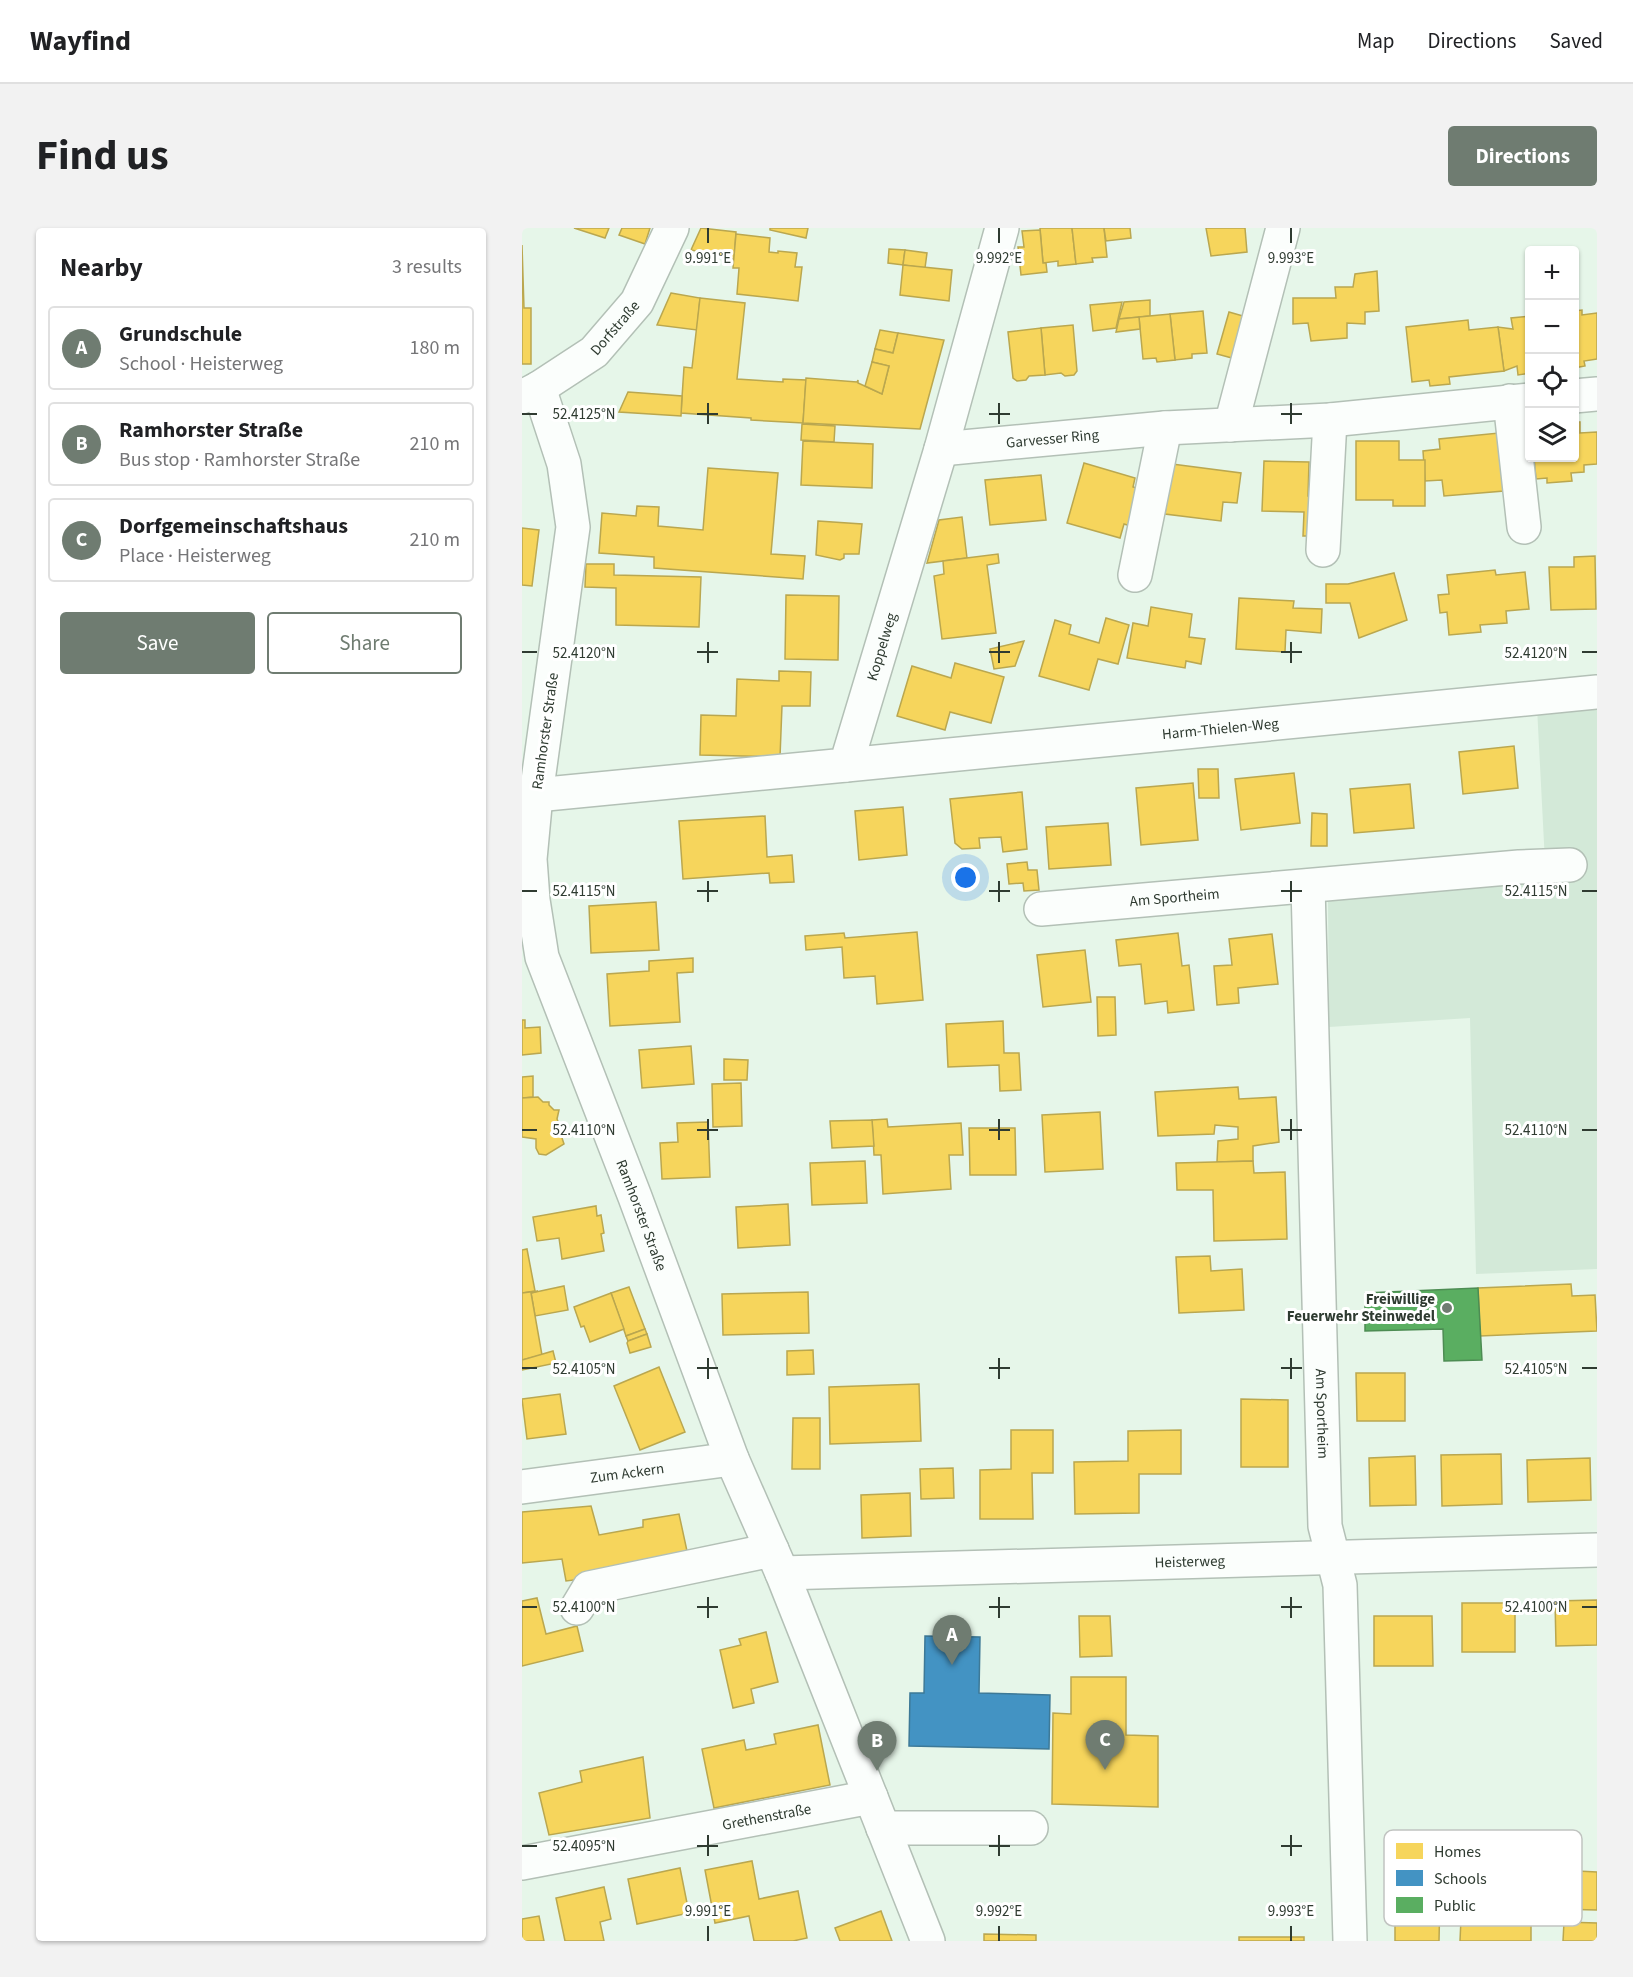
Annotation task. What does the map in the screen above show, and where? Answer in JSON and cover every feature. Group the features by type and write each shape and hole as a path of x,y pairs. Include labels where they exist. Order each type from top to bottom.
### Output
{"street":[{"name":"Dorfstraße","path":"531,392 594,352 638,302 672,228"},
{"name":"Koppelweg","path":"846,765 941,450 1002,228"},
{"path":"1231,425 1283,228"},
{"name":"Ramhorster Straße","path":"531,392 564,464 573,527 536,795 530,859 533,900 542,957 635,1197 732,1459 777,1561 928,1941"},
{"path":"1579,396 1597,394"},
{"name":"Garvesser Ring","path":"941,450 1165,429 1330,420 1520,400 1524,527"},
{"path":"1323,550 1330,420"},
{"path":"1136,575 1165,429"},
{"name":"Harm-Thielen-Weg","path":"846,765 1597,692"},
{"path":"536,795 846,765"},
{"name":"Am Sportheim","path":"1041,909 1519,867 1569,865"},
{"name":"Am Sportheim","path":"1308,886 1326,1526 1340,1585 1350,1941"},
{"name":"Zum Ackern","path":"522,1487 732,1459"},
{"name":"Heisterweg","path":"577,1608 589,1588 777,1561 1334,1557 1597,1550"},
{"name":"Grethenstraße","path":"522,1863 871,1797"},
{"path":"883,1828 1031,1828"}],"green space":[{"path":"1597,702 1597,1269 1476,1274 1470,1018 1329,1027 1328,901 1546,882 1537,707"}],"building: Homes":[{"path":"574,228 609,228 605,238"},
{"path":"622,228 650,228 645,244 619,235"},
{"path":"701,228 736,232 734,259 691,250"},
{"path":"770,228 808,228 806,238 770,230"},
{"path":"1040,228 1072,228 1076,264 1058,266 1058,261 1043,263"},
{"path":"1072,228 1104,228 1107,257 1092,258 1093,262 1076,264"},
{"path":"1104,228 1130,228 1131,238 1106,241"},
{"path":"1206,228 1245,228 1247,252 1211,256"},
{"path":"1040,230 1043,263 1046,263 1047,272 1021,275 1018,247 1024,247 1022,231"},
{"path":"736,234 770,238 769,252 797,253 795,267 802,267 798,301 737,294 739,268 733,268"},
{"path":"522,245 524,308 531,308 531,364 522,364"},
{"path":"889,249 905,250 903,265 888,263"},
{"path":"905,250 927,253 925,268 903,265"},
{"path":"903,265 952,270 949,301 900,295"},
{"path":"1377,271 1379,311 1365,312 1365,324 1347,323 1347,338 1311,341 1308,323 1293,324 1293,298 1336,298 1335,287 1353,287 1355,274"},
{"path":"671,293 700,298 697,330 657,325"},
{"path":"700,298 745,303 737,379 783,382 783,379 806,380 803,423 681,413 684,367 692,368"},
{"path":"1150,300 1150,316 1119,319 1124,302"},
{"path":"1122,302 1116,328 1093,331 1090,305"},
{"path":"1579,310 1582,310 1582,315 1597,313 1597,359 1584,361 1585,366 1579,367 1579,354"},
{"path":"1203,311 1207,353 1192,354 1192,358 1175,360 1170,314"},
{"path":"1229,312 1243,316 1232,358 1217,354"},
{"path":"1170,314 1175,360 1157,362 1156,358 1143,359 1139,317"},
{"path":"1139,317 1140,329 1116,332 1119,319"},
{"path":"1525,317 1525,374 1518,375 1517,366 1504,371 1498,327 1513,329 1511,318"},
{"path":"1468,320 1469,330 1498,327 1504,371 1449,377 1450,384 1430,386 1429,380 1412,382 1406,327"},
{"path":"1073,325 1077,371 1074,375 1065,376 1061,373 1045,375 1041,328"},
{"path":"1041,328 1045,375 1029,376 1026,380 1017,381 1013,378 1008,332"},
{"path":"880,330 898,333 893,353 875,349"},
{"path":"898,333 944,340 920,429 803,423 806,378 857,382 858,380 858,383 882,394 889,366 872,362 875,349 893,353"},
{"path":"872,362 889,366 882,394 865,386"},
{"path":"628,392 682,396 681,416 619,412"},
{"path":"1579,422 1580,433 1597,432 1597,464 1584,465 1584,472 1571,473 1572,481 1547,483 1547,478 1536,479 1534,462 1579,462"},
{"path":"802,424 835,426 834,442 801,440"},
{"path":"1499,433 1504,491 1444,496 1442,480 1425,481 1423,451 1440,449 1439,439"},
{"path":"803,441 873,444 872,488 801,485"},
{"path":"1356,441 1399,441 1399,460 1425,460 1425,506 1393,506 1393,500 1356,500"},
{"path":"1264,461 1309,462 1308,496 1317,496 1316,536 1303,536 1304,512 1262,511"},
{"path":"1084,463 1135,478 1133,487 1151,492 1140,529 1124,524 1120,538 1067,523"},
{"path":"1172,464 1241,473 1237,503 1223,502 1221,521 1165,514"},
{"path":"708,468 778,473 771,554 805,556 803,579 654,568 654,557 599,553 602,513 636,516 637,506 659,507 658,526 703,530"},
{"path":"1041,475 1046,520 990,525 985,480"},
{"path":"962,517 967,558 927,563 939,520"},
{"path":"818,521 862,524 859,554 844,554 844,558 840,560 816,555"},
{"path":"522,528 539,530 532,586 522,585"},
{"path":"998,554 999,563 987,565 996,633 942,639 934,576 944,574 943,561"},
{"path":"1595,556 1596,609 1551,610 1549,567 1574,567 1574,557"},
{"path":"586,564 614,564 614,575 701,577 699,627 616,625 616,588 585,587"},
{"path":"1495,570 1496,575 1525,572 1529,609 1506,611 1507,623 1480,625 1481,632 1449,635 1447,612 1440,613 1438,595 1449,594 1447,575"},
{"path":"1394,573 1407,620 1359,638 1350,603 1326,603 1326,584 1348,584"},
{"path":"786,595 839,596 838,660 785,659"},
{"path":"1239,598 1294,601 1293,608 1322,609 1321,633 1286,630 1285,652 1236,649"},
{"path":"1151,607 1192,614 1189,637 1205,639 1201,664 1186,661 1185,668 1127,658 1133,623 1148,626"},
{"path":"1106,618 1129,625 1118,664 1098,659 1089,690 1039,676 1055,620 1071,625 1069,634 1099,643"},
{"path":"1024,641 1015,666 994,669 990,649"},
{"path":"955,663 1004,677 991,723 950,712 945,730 897,716 912,666 951,678"},
{"path":"779,671 811,672 810,706 782,706 780,757 700,755 701,715 736,716 737,679 779,681"},
{"path":"1514,746 1518,788 1463,794 1459,752"},
{"path":"1198,769 1218,769 1219,798 1199,798"},
{"path":"1294,773 1300,823 1241,830 1235,779"},
{"path":"1193,783 1198,840 1141,845 1136,788"},
{"path":"1410,784 1414,828 1354,833 1350,789"},
{"path":"1022,792 1027,849 1003,852 1001,837 979,838 980,848 962,849 955,843 950,799"},
{"path":"903,807 907,855 859,860 855,811"},
{"path":"1312,813 1327,814 1327,846 1311,846"},
{"path":"765,816 767,857 792,855 794,882 770,883 769,873 683,879 679,821"},
{"path":"1108,823 1111,865 1049,869 1046,827"},
{"path":"1027,862 1028,870 1037,870 1039,890 1024,891 1023,883 1009,884 1007,864"},
{"path":"656,902 659,950 591,953 589,906"},
{"path":"917,932 923,1000 877,1004 875,976 844,978 842,947 806,950 805,936 844,933 845,938"},
{"path":"1178,933 1182,966 1189,965 1194,1010 1168,1013 1167,1001 1145,1004 1141,964 1119,966 1116,940"},
{"path":"1272,934 1278,984 1238,988 1239,1003 1217,1005 1214,966 1232,965 1229,939"},
{"path":"1085,950 1091,1002 1043,1007 1037,955"},
{"path":"693,958 693,972 677,973 680,1022 610,1026 607,974 649,971 649,961"},
{"path":"1097,997 1115,997 1116,1035 1098,1036"},
{"path":"522,1020 525,1020 525,1028 540,1027 541,1053 522,1055"},
{"path":"1003,1021 1004,1053 1019,1053 1021,1090 1000,1091 999,1065 948,1067 946,1024"},
{"path":"691,1046 694,1084 642,1088 639,1050"},
{"path":"724,1059 748,1060 747,1080 724,1080"},
{"path":"533,1076 533,1097 522,1098 522,1077"},
{"path":"741,1083 742,1126 713,1127 712,1084"},
{"path":"1238,1087 1239,1099 1276,1097 1279,1142 1253,1146 1253,1161 1217,1162 1218,1141 1238,1139 1238,1127 1215,1125 1214,1134 1158,1136 1155,1092"},
{"path":"538,1097 543,1102 549,1102 554,1110 559,1110 557,1119 564,1144 546,1155 539,1154 536,1139 522,1137 522,1098"},
{"path":"1100,1112 1103,1169 1045,1172 1042,1115"},
{"path":"887,1119 888,1127 961,1123 963,1155 949,1155 951,1189 883,1194 881,1155 874,1155 872,1120"},
{"path":"872,1120 874,1146 832,1148 830,1121"},
{"path":"708,1122 710,1177 662,1179 660,1143 678,1142 677,1123"},
{"path":"969,1128 1015,1128 1016,1175 970,1175"},
{"path":"865,1161 867,1203 812,1205 810,1163"},
{"path":"1253,1161 1254,1173 1285,1172 1287,1239 1214,1241 1213,1190 1177,1190 1176,1163"},
{"path":"788,1204 790,1245 738,1248 736,1207"},
{"path":"596,1206 597,1216 601,1215 604,1251 562,1259 559,1238 537,1241 533,1217"},
{"path":"527,1249 535,1291 522,1293 522,1250"},
{"path":"1210,1256 1211,1271 1242,1269 1244,1310 1179,1313 1176,1257"},
{"path":"1571,1284 1572,1296 1595,1295 1597,1331 1480,1336 1478,1288"},
{"path":"564,1286 568,1310 535,1316 531,1293"},
{"path":"629,1287 645,1329 626,1336 611,1293"},
{"path":"538,1291 531,1293 542,1355 522,1360 522,1293"},
{"path":"808,1292 809,1333 723,1335 722,1294"},
{"path":"611,1293 624,1329 590,1342 584,1326 581,1327 574,1307"},
{"path":"645,1329 647,1334 628,1341 626,1336"},
{"path":"647,1334 651,1347 630,1353 628,1341"},
{"path":"813,1350 814,1374 787,1375 787,1351"},
{"path":"553,1351 556,1363 522,1370 522,1360"},
{"path":"659,1367 685,1432 640,1450 614,1386"},
{"path":"1356,1373 1405,1373 1405,1421 1357,1421"},
{"path":"919,1384 921,1441 830,1444 829,1387"},
{"path":"560,1394 566,1434 527,1439 522,1399"},
{"path":"1241,1399 1288,1400 1288,1467 1241,1467"},
{"path":"793,1418 820,1418 820,1469 792,1469"},
{"path":"1011,1430 1053,1430 1053,1473 1032,1473 1033,1519 980,1519 980,1470 1011,1469"},
{"path":"1181,1430 1181,1474 1139,1474 1139,1513 1075,1514 1074,1462 1128,1461 1128,1431"},
{"path":"1501,1454 1502,1504 1442,1506 1441,1455"},
{"path":"1415,1456 1416,1505 1370,1506 1369,1458"},
{"path":"1590,1458 1591,1500 1528,1502 1527,1460"},
{"path":"953,1468 954,1498 921,1499 920,1469"},
{"path":"910,1493 911,1536 862,1538 861,1495"},
{"path":"591,1506 599,1535 643,1527 643,1520 679,1514 687,1551 653,1558 655,1570 566,1581 562,1559 522,1563 522,1512"},
{"path":"537,1598 546,1634 577,1626 583,1651 522,1666 522,1601"},
{"path":"1597,1600 1597,1645 1556,1646 1555,1601"},
{"path":"1462,1603 1515,1603 1515,1652 1462,1652"},
{"path":"1079,1616 1110,1616 1112,1656 1080,1657"},
{"path":"1374,1616 1432,1616 1433,1666 1374,1666"},
{"path":"766,1632 778,1682 751,1689 754,1703 733,1708 720,1650 741,1645 739,1639"},
{"path":"1071,1677 1126,1677 1126,1735 1158,1736 1158,1807 1052,1804 1053,1713 1071,1714"},
{"path":"818,1725 830,1785 714,1808 702,1749 744,1740 746,1750 776,1744 774,1734"},
{"path":"643,1757 650,1818 549,1835 539,1793 582,1782 580,1771"},
{"path":"752,1861 759,1899 798,1891 807,1938 793,1941 754,1941 749,1916 715,1923 705,1870"},
{"path":"680,1868 689,1913 637,1924 628,1879"},
{"path":"1582,1871 1597,1872 1597,1910 1582,1910"},
{"path":"604,1887 611,1919 600,1922 604,1941 565,1941 556,1898"},
{"path":"881,1911 892,1941 840,1941 835,1928"},
{"path":"539,1916 544,1941 522,1941 522,1919"},
{"path":"1582,1923 1597,1923 1597,1941 1563,1941 1564,1926 1582,1926"},
{"path":"1395,1926 1439,1926 1439,1941 1395,1941"},
{"path":"1461,1926 1531,1926 1531,1941 1460,1941"},
{"path":"984,1934 1036,1935 1036,1941 984,1941"},
{"path":"1239,1937 1304,1937 1304,1941 1239,1941"}],"building: Schools":[{"path":"925,1636 980,1637 979,1693 1050,1695 1049,1749 909,1746 910,1693 924,1693"}],"building: Public":[{"path":"1478,1288 1482,1360 1444,1361 1443,1329 1365,1331 1365,1293"}],"place":[{"name":"Freiwillige Feuerwehr Steinwedel","path":"1447,1308"},
{"name":"Grundschule","path":"952,1665"},
{"name":"Dorfgemeinschaftshaus","path":"1105,1770"},
{"name":"Ramhorster Straße","path":"877,1771"}]}
